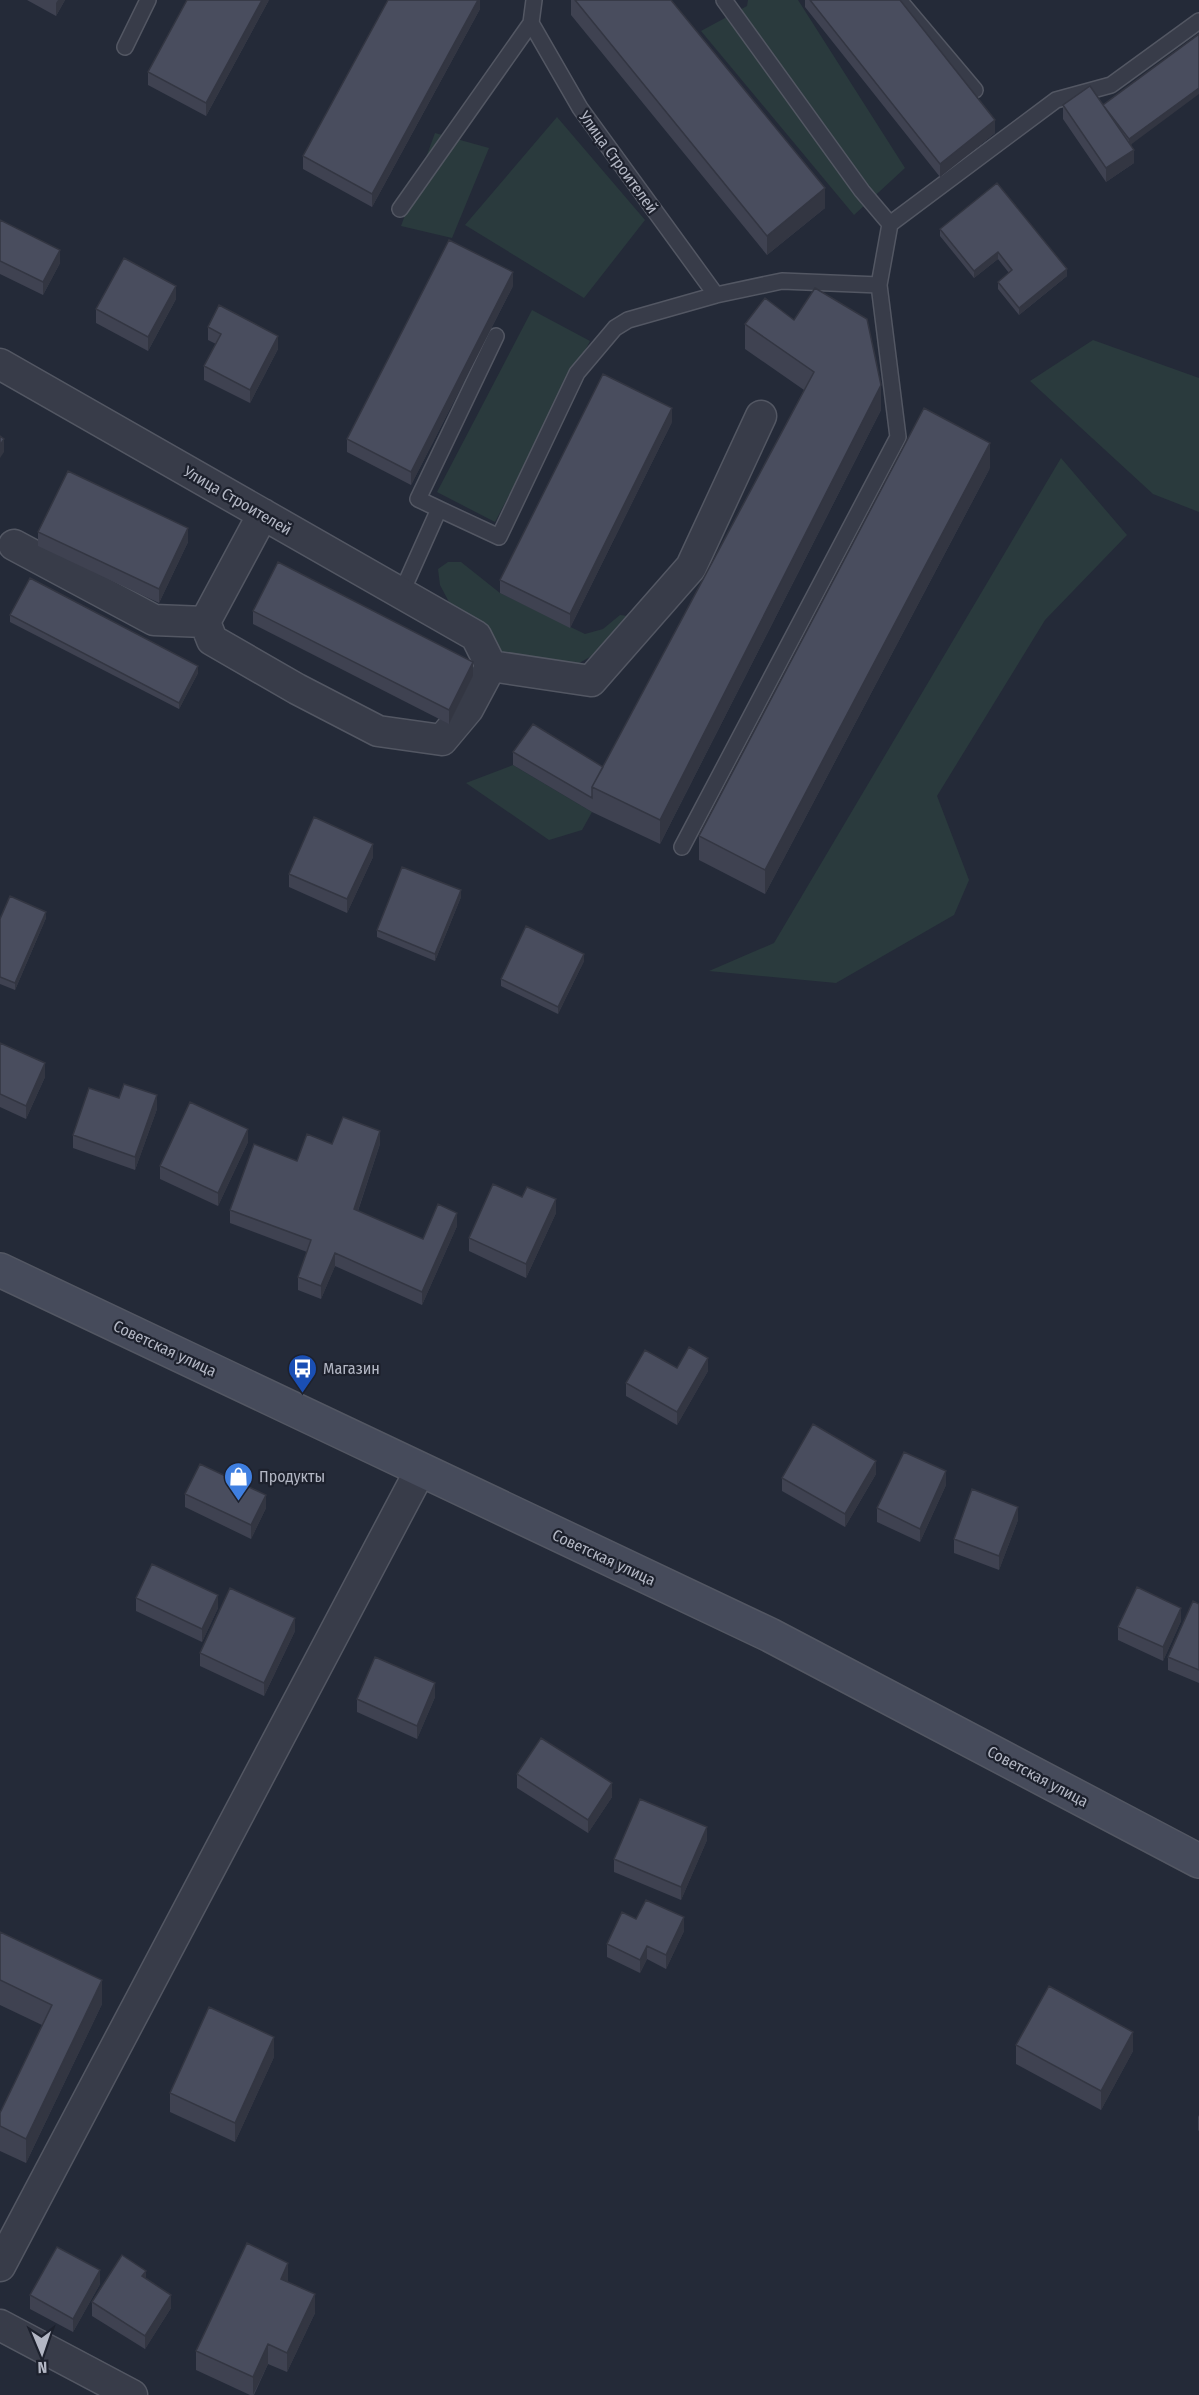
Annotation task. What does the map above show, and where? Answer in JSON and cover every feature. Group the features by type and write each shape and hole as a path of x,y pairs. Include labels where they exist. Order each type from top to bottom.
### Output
{"street":[{"name":"Улица Строителей","path":"0,364 476,636 491,666"},
{"path":"263,514 205,622 212,640 378,731 442,740 468,709 491,666 591,681 691,567 761,416"},
{"path":"14,545 154,620 205,622"},
{"name":"Советская улица","path":"0,1270 770,1635 1199,1861"},
{"path":"0,2266 421,1469"},
{"path":"0,2325 132,2395"}],"lane":[{"path":"125,47 148,0"},
{"path":"400,209 531,23 534,0"},
{"path":"724,0 862,191 890,224"},
{"path":"899,0 975,90"},
{"path":"682,847 898,437 879,285 890,224 1056,100 1111,85 1199,21"},
{"name":"Улица Строителей","path":"531,23 580,108 716,295"},
{"path":"496,336 418,499 499,537 577,373 615,328 628,320 716,295 782,281 879,285"},
{"path":"401,594 439,509"}],"shaded area":[{"path":"748,0 798,0 905,168 854,215 701,31 747,6"},
{"path":"557,117 645,220 584,298 465,225"},
{"path":"435,133 489,148 452,238 401,226"},
{"path":"532,310 590,341 495,522 437,492"},
{"path":"1093,340 1199,378 1199,512 1153,494 1030,381"},
{"path":"1061,458 1127,535 1045,620 937,796 969,880 954,915 836,983 709,971 774,943"},
{"path":"448,562 461,562 500,593 585,634 603,629 620,615 627,616 631,623 611,645 574,666 501,653 449,602 440,585 438,569"},
{"path":"513,765 592,812 582,830 549,840 466,783"}],"building":[{"path":"187,0 262,0 206,103 148,72"},
{"path":"388,0 478,0 372,194 303,156"},
{"path":"575,0 671,0 825,188 767,236"},
{"path":"810,0 900,0 995,120 940,164"},
{"path":"1199,34 1199,88 1129,139 1103,105"},
{"path":"1090,86 1134,150 1106,168 1063,105"},
{"path":"997,183 1067,269 1019,308 998,282 1012,270 998,252 974,271 940,229"},
{"path":"0,220 60,250 43,282 0,261"},
{"path":"449,240 513,272 411,472 347,439"},
{"path":"124,258 176,286 148,337 96,309"},
{"path":"815,288 867,319 881,385 660,820 592,787 814,372 745,324 765,298 794,320"},
{"path":"219,305 278,336 250,390 204,366 221,334 208,327"},
{"path":"603,374 672,408 570,614 500,580"},
{"path":"924,408 990,443 765,870 699,836"},
{"path":"68,471 188,528 159,589 38,532"},
{"path":"278,562 473,662 449,710 253,611"},
{"path":"30,578 198,666 179,703 10,615"},
{"path":"533,724 603,767 592,787 592,798 513,752"},
{"path":"314,817 373,844 347,899 289,874"},
{"path":"402,867 461,890 435,954 377,930"},
{"path":"10,896 46,912 15,983 0,977 0,919"},
{"path":"526,926 584,954 558,1007 501,979"},
{"path":"0,1043 45,1063 26,1106 0,1094"},
{"path":"124,1084 157,1095 135,1157 73,1135 89,1088 119,1098"},
{"path":"190,1102 248,1129 218,1193 160,1166"},
{"path":"343,1117 380,1131 354,1209 423,1239 438,1204 457,1213 422,1292 335,1253 321,1286 298,1277 311,1240 230,1210 254,1144 297,1161 307,1134 332,1144"},
{"path":"493,1184 522,1197 527,1187 556,1199 526,1264 469,1238"},
{"path":"689,1347 708,1358 677,1412 626,1383 645,1350 677,1368"},
{"path":"813,1424 876,1461 845,1514 782,1478"},
{"path":"904,1452 946,1471 920,1529 877,1508"},
{"path":"200,1464 266,1495 251,1525 185,1494"},
{"path":"972,1489 1018,1507 999,1556 954,1539"},
{"path":"152,1564 218,1595 202,1629 136,1598"},
{"path":"1137,1587 1181,1608 1163,1647 1118,1627"},
{"path":"230,1588 295,1618 264,1683 200,1653"},
{"path":"1193,1601 1199,1604 1199,1670 1168,1657"},
{"path":"375,1657 435,1683 417,1726 357,1699"},
{"path":"541,1738 612,1783 588,1820 517,1774"},
{"path":"640,1799 707,1827 681,1887 614,1859"},
{"path":"646,1900 684,1917 666,1955 647,1946 640,1960 607,1944 622,1912 636,1919"},
{"path":"0,1932 102,1980 26,2139 0,2126 0,2113 52,2005 0,1980"},
{"path":"1049,1986 1133,2032 1101,2091 1016,2045"},
{"path":"209,2007 274,2037 235,2123 170,2093"},
{"path":"247,2243 288,2263 281,2279 315,2294 287,2353 268,2344 253,2377 196,2351"},
{"path":"57,2247 100,2270 73,2319 30,2295"},
{"path":"122,2255 146,2271 142,2276 171,2295 145,2336 92,2302"}],"place":[{"name":"Магазин","path":"302,1394"},
{"name":"Продукты","path":"238,1502"}]}
